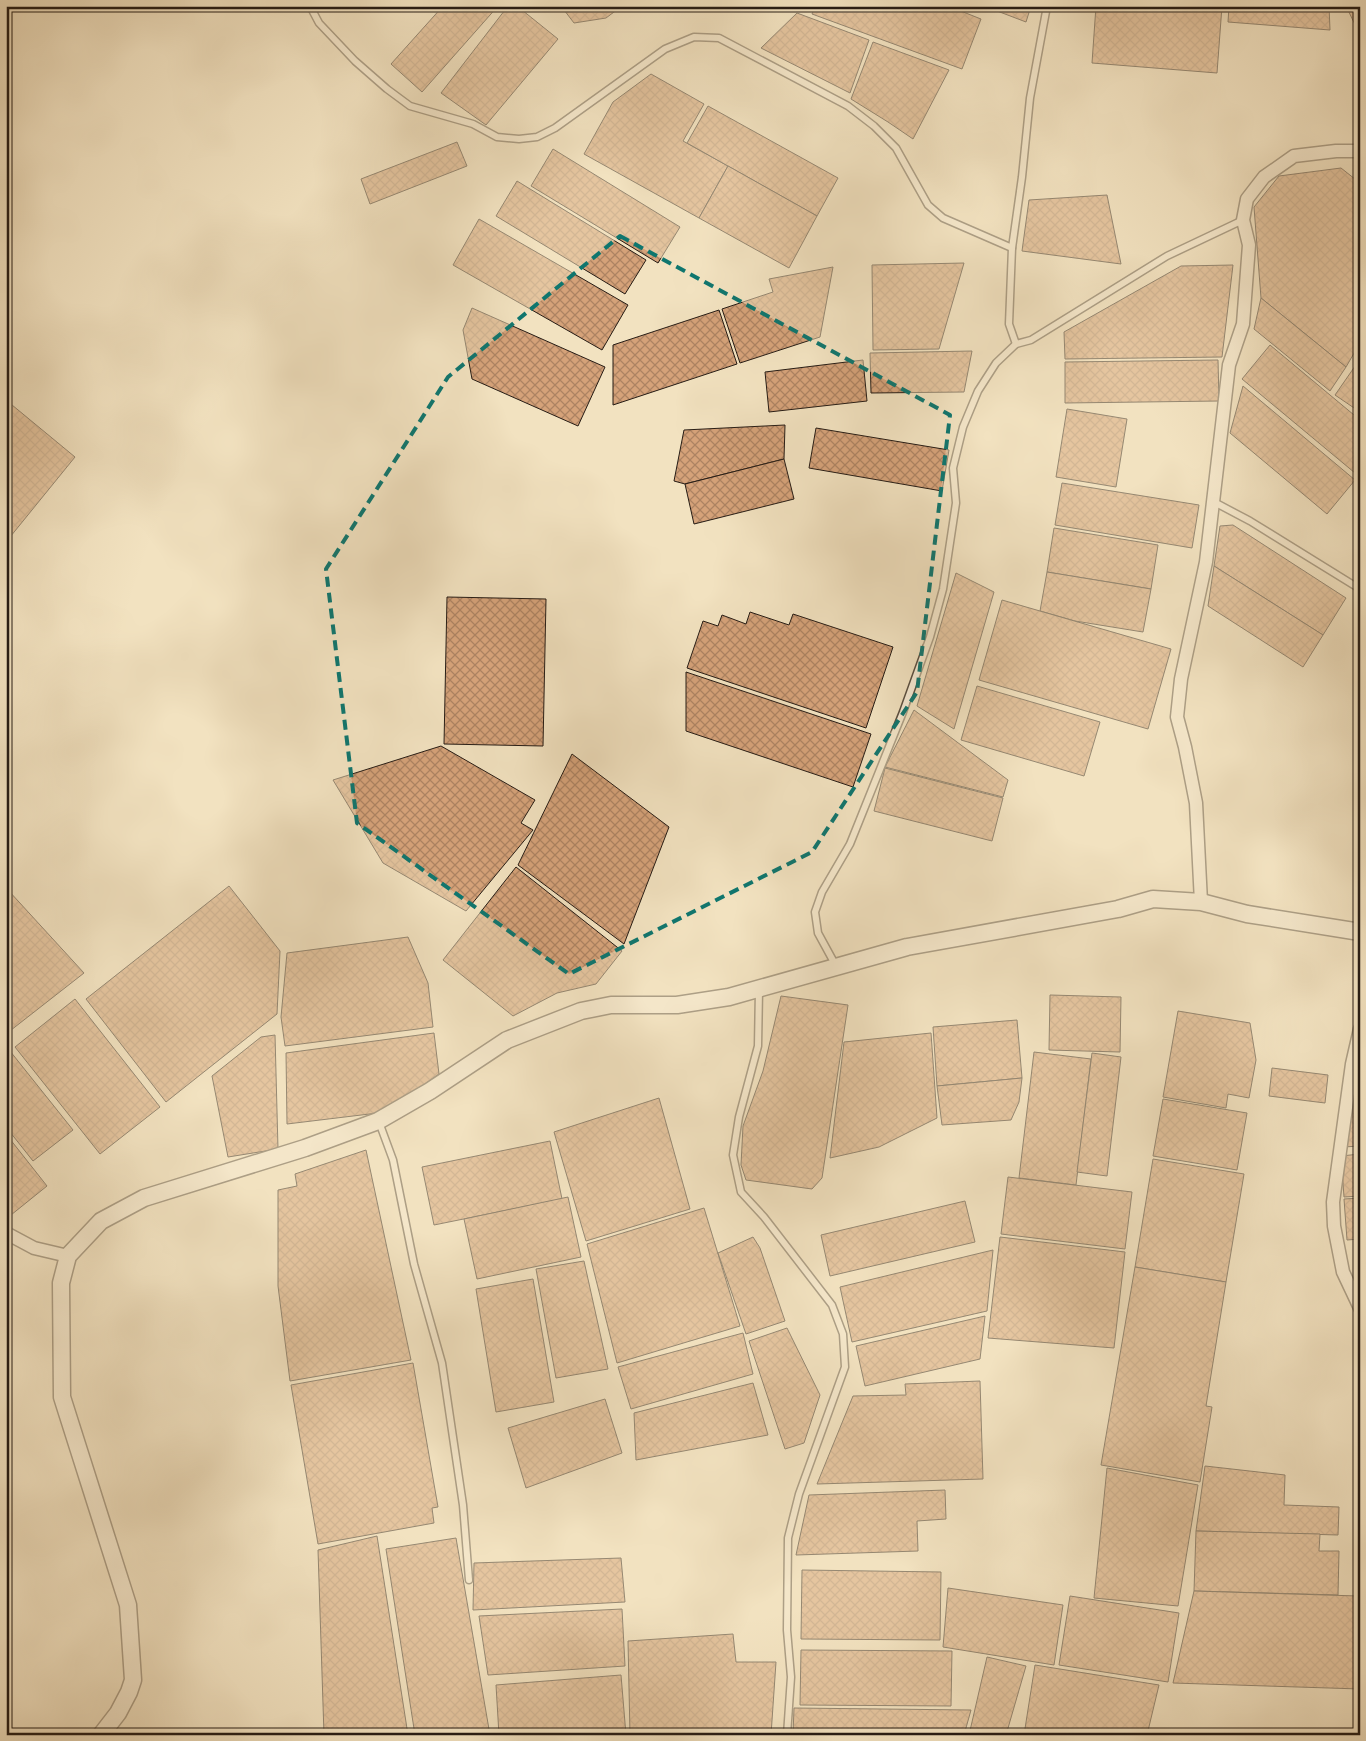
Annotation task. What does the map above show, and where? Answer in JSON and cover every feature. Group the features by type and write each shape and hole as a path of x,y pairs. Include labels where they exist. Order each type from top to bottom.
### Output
{"street":[{"path":"1201,902 1196,803 1177,717 1180,679 1206,562 1229,365 1243,324 1249,245 1243,220 1247,199 1264,177 1294,156 1336,151 1360,151"},
{"path":"101,1735 118,1713 133,1680 128,1605 62,1397 61,1283 68,1256 101,1221 144,1198 305,1148 378,1121 430,1091 507,1040 581,1011 611,1005 677,1005 729,997 907,947 1118,909 1154,899 1201,902 1247,914 1360,932"},
{"path":"1360,1029 1348,1092 1333,1202 1334,1226 1343,1272 1360,1308"},
{"path":"6,1233 34,1248 68,1256"}],"lane":[{"path":"310,6 319,23 355,61 410,106 473,124 497,137 518,139 537,137 555,128 665,49 694,37 718,38 848,106 874,126 896,148 928,205 943,218 1012,248"},
{"path":"1016,344 1009,324 1012,248 1030,98 1047,6"},
{"path":"836,967 818,933 815,912 822,892 850,844 903,712 930,637 942,588 956,503 954,468 963,427 978,391 996,363 1016,344 1031,340 1167,256 1243,220"},
{"path":"1214,502 1250,521 1360,589"},
{"path":"760,988 758,1046 739,1117 733,1155 741,1192 764,1217 832,1305 843,1334 846,1367 798,1494 788,1538 787,1630 791,1677 787,1735"},
{"path":"378,1121 393,1160 414,1264 442,1363 463,1505 469,1580"}],"highlighted area":[{"path":"620,236 950,415 917,692 812,852 569,974 357,823 326,569 448,377"}],"building":[{"path":"443,6 498,6 422,92 391,64"},
{"path":"508,6 517,6 558,39 486,125 441,93"},
{"path":"561,6 622,6 606,18 574,23"},
{"path":"815,6 948,6 981,19 962,69 812,14"},
{"path":"984,6 1031,6 1026,22"},
{"path":"1096,6 1222,6 1217,73 1092,63"},
{"path":"1229,6 1329,6 1330,30 1228,22"},
{"path":"1346,6 1360,6 1360,35"},
{"path":"797,13 869,40 850,93 761,48"},
{"path":"873,42 949,70 913,139 851,99"},
{"path":"651,74 704,104 683,141 728,166 699,218 584,154 613,102"},
{"path":"708,106 838,178 817,216 687,143"},
{"path":"457,142 467,166 370,204 361,179"},
{"path":"553,149 680,227 658,263 531,186"},
{"path":"728,166 817,216 789,268 699,218"},
{"path":"1341,168 1360,183 1360,343 1346,367 1261,298 1254,207 1279,176"},
{"path":"517,181 646,260 625,294 496,216"},
{"path":"1107,195 1121,264 1022,251 1029,200"},
{"path":"479,219 628,305 602,350 453,265"},
{"path":"964,263 939,349 873,350 872,265"},
{"path":"1233,265 1222,357 1065,359 1064,332 1181,266"},
{"path":"833,267 820,337 740,363 722,309 773,292 769,279"},
{"path":"1261,298 1346,367 1330,391 1254,329"},
{"path":"472,308 605,367 578,426 472,379 463,330"},
{"path":"719,310 737,364 613,405 613,345"},
{"path":"1270,345 1360,420 1360,466 1355,473 1242,379"},
{"path":"972,351 964,392 871,393 870,353"},
{"path":"1360,359 1360,412 1335,395"},
{"path":"863,360 867,401 769,412 765,372"},
{"path":"1218,360 1219,401 1065,403 1065,362"},
{"path":"1243,386 1355,480 1327,514 1230,433"},
{"path":"6,400 75,457 6,542"},
{"path":"1067,409 1127,419 1116,487 1056,477"},
{"path":"785,425 784,459 685,484 674,481 684,430"},
{"path":"816,428 949,450 942,491 809,468"},
{"path":"784,459 794,499 694,524 685,484"},
{"path":"1062,483 1199,505 1192,548 1055,525"},
{"path":"1233,525 1346,598 1323,635 1214,566 1220,526"},
{"path":"1054,528 1158,545 1151,589 1047,572"},
{"path":"1214,566 1323,635 1303,667 1208,606"},
{"path":"1047,572 1151,589 1143,632 1075,621 1040,611"},
{"path":"956,573 994,592 954,729 917,706"},
{"path":"447,597 546,599 543,746 444,744"},
{"path":"1002,600 1171,649 1148,729 979,680"},
{"path":"750,612 789,625 793,614 893,647 866,728 687,668 703,621 718,626 722,615 746,624"},
{"path":"686,672 871,734 853,787 686,731"},
{"path":"977,686 1100,722 1084,776 961,740"},
{"path":"914,710 1008,780 1003,797 885,767"},
{"path":"441,746 535,800 521,823 533,830 466,911 383,863 333,780"},
{"path":"572,754 669,827 624,944 518,865"},
{"path":"885,768 1003,798 992,841 874,811"},
{"path":"516,867 622,951 596,984 557,993 513,1016 443,960"},
{"path":"229,886 280,951 277,1014 166,1102 86,999"},
{"path":"8,890 84,973 6,1034 6,892"},
{"path":"408,937 428,983 433,1027 285,1046 281,1017 287,953"},
{"path":"1050,995 1121,997 1120,1052 1049,1050"},
{"path":"781,996 848,1005 822,1178 812,1189 746,1180 741,1165 743,1126 763,1071"},
{"path":"75,999 160,1107 100,1154 15,1047"},
{"path":"1178,1011 1250,1023 1256,1060 1249,1098 1228,1094 1226,1108 1163,1097"},
{"path":"1017,1020 1022,1078 937,1086 933,1027"},
{"path":"434,1033 439,1074 386,1112 287,1124 286,1053"},
{"path":"931,1033 937,1118 879,1147 830,1158 844,1042"},
{"path":"275,1035 278,1149 228,1157 212,1076 261,1037"},
{"path":"1360,1038 1360,1092 1352,1093"},
{"path":"10,1051 73,1130 33,1161 6,1127 6,1054"},
{"path":"1034,1052 1091,1059 1076,1185 1019,1178"},
{"path":"1092,1053 1121,1057 1107,1176 1077,1172"},
{"path":"1272,1068 1328,1075 1325,1103 1269,1096"},
{"path":"1022,1078 1019,1102 1011,1120 942,1125 937,1086"},
{"path":"1360,1092 1360,1146 1343,1147 1352,1093"},
{"path":"659,1098 690,1209 586,1241 554,1132"},
{"path":"1163,1099 1247,1113 1237,1170 1153,1156"},
{"path":"6,1134 47,1186 6,1219"},
{"path":"550,1141 562,1199 434,1225 422,1167"},
{"path":"366,1150 411,1360 290,1381 278,1286 278,1190 297,1186 295,1174"},
{"path":"1360,1154 1360,1196 1344,1197 1341,1156"},
{"path":"1153,1159 1244,1174 1226,1282 1135,1267"},
{"path":"1008,1177 1132,1192 1125,1249 1001,1234"},
{"path":"568,1197 581,1257 477,1279 464,1219"},
{"path":"1360,1198 1360,1239 1347,1240 1344,1199"},
{"path":"965,1201 975,1242 830,1276 821,1235"},
{"path":"704,1208 740,1326 617,1363 587,1244"},
{"path":"753,1237 760,1248 785,1321 746,1334 718,1253"},
{"path":"1000,1237 1125,1252 1114,1348 988,1338"},
{"path":"993,1250 987,1311 852,1342 840,1287"},
{"path":"584,1261 608,1369 556,1378 536,1269"},
{"path":"1135,1267 1226,1282 1206,1406 1212,1407 1200,1482 1101,1465"},
{"path":"533,1279 554,1402 496,1412 476,1289"},
{"path":"985,1316 980,1359 865,1386 856,1346"},
{"path":"787,1328 820,1395 804,1443 785,1449 749,1341"},
{"path":"743,1333 753,1374 631,1409 618,1367"},
{"path":"413,1363 438,1507 432,1508 434,1523 318,1544 291,1385"},
{"path":"980,1381 983,1479 817,1484 853,1396 906,1395 905,1384"},
{"path":"753,1383 768,1435 636,1460 634,1413"},
{"path":"605,1399 622,1453 526,1488 508,1428"},
{"path":"1205,1466 1285,1475 1284,1505 1339,1507 1338,1535 1196,1531"},
{"path":"1107,1468 1198,1485 1178,1606 1094,1598"},
{"path":"945,1490 946,1519 917,1521 918,1551 796,1555 809,1495"},
{"path":"1196,1531 1320,1534 1319,1551 1339,1551 1338,1595 1194,1591"},
{"path":"377,1536 408,1735 324,1735 318,1550"},
{"path":"456,1538 490,1735 415,1735 386,1549"},
{"path":"621,1558 625,1602 473,1610 474,1563"},
{"path":"802,1570 941,1572 940,1640 801,1639"},
{"path":"948,1588 1063,1605 1054,1665 943,1647"},
{"path":"1194,1591 1358,1596 1360,1600 1360,1689 1173,1683"},
{"path":"1070,1596 1179,1613 1168,1682 1059,1665"},
{"path":"622,1609 625,1666 488,1675 479,1616"},
{"path":"733,1634 736,1662 776,1662 771,1735 630,1735 628,1641"},
{"path":"801,1650 952,1651 951,1706 800,1705"},
{"path":"987,1657 1026,1666 1006,1735 969,1735"},
{"path":"1035,1665 1159,1685 1147,1735 1024,1735"},
{"path":"621,1675 626,1735 499,1735 496,1685"},
{"path":"794,1708 971,1710 964,1735 793,1735"}]}
